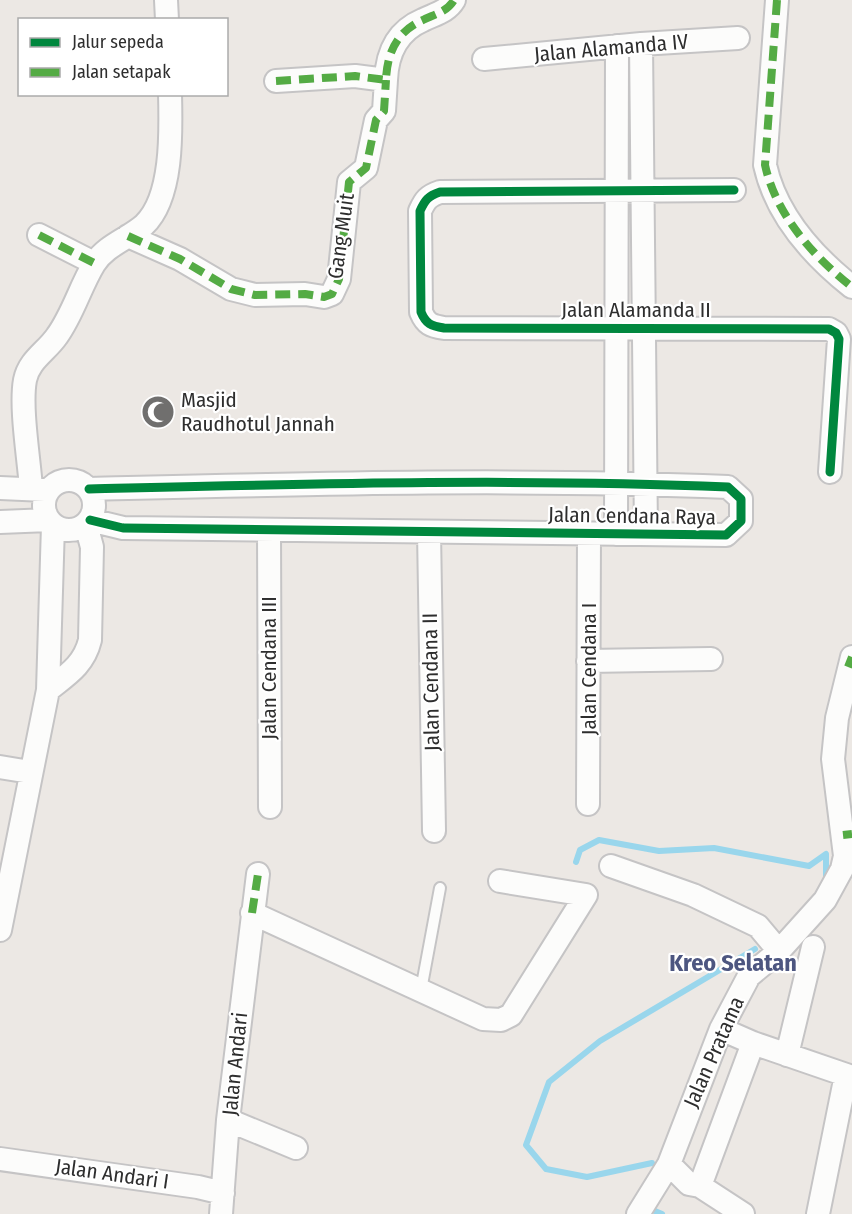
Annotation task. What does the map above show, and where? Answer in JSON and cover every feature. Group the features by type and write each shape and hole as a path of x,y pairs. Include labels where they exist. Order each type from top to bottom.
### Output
{"street":[{"path":"166,0 166,18"},
{"path":"276,81 355,76 386,80 386,64 397,39 410,26 438,14 450,6 454,0"},
{"path":"777,0 765,165 769,184 811,251 852,287"},
{"name":"Jalan Alamanda IV","path":"484,59 616,46 738,38"},
{"path":"641,44 646,534"},
{"path":"616,46 616,534"},
{"name":"Gang Muit","path":"128,236 180,259 231,289 255,295 305,294 324,297 332,294 339,279 349,182 366,168 376,120 384,111 386,80"},
{"path":"0,930 48,690 51,523 40,489 25,379 33,361 56,338 78,299 94,263 104,251 143,226 154,213 161,198 171,123 170,96"},
{"path":"616,190 734,190"},
{"name":"Jalan Alamanda II","path":"616,190 440,192 425,200 420,211 421,312 426,322 432,327 444,328 829,329 836,333 839,339 830,472"},
{"path":"39,235 94,263"},
{"path":"0,488 40,489 65,480 78,482 89,489 95,508 88,523 92,548 90,640 87,655 79,665 48,690"},
{"name":"Jalan Cendana Raya","path":"88,523 123,528 726,535 741,521 741,499 728,487 616,483 272,485 89,489"},
{"path":"0,522 51,523 70,531 88,523"},
{"name":"Jalan Cendana III","path":"269,530 270,807"},
{"name":"Jalan Cendana II","path":"429,532 434,831"},
{"name":"Jalan Cendana I","path":"588,804 589,534"},
{"path":"588,661 711,659"},
{"name":"Jalan Pratama","path":"638,1214 669,1164 721,1029 749,976 806,924 831,890 842,870 848,835 833,759 837,717 850,662"},
{"path":"0,767 32,766"},
{"path":"611,866 693,895 758,926 779,951"},
{"name":"Jalan Andari","path":"222,1204 228,1120 258,874"},
{"path":"252,914 483,1019 501,1020 511,1015 586,895 500,881"},
{"path":"787,1055 813,947"},
{"path":"721,1029 753,1043 849,1076 818,1214"},
{"path":"700,1186 753,1043"},
{"path":"228,1120 296,1148"},
{"name":"Jalan Andari I","path":"0,1159 198,1187 222,1204"},
{"path":"669,1164 689,1184 700,1186 743,1214"}],"lane":[{"path":"421,990 440,888"}],"waterway":[{"path":"576,862 580,850 599,840 659,851 714,848 809,866 826,854 826,882"},
{"path":"652,1163 587,1177 546,1169 526,1145 549,1082 600,1041 755,949"},
{"path":"648,1208 662,1214"}],"marked path":[{"path":"276,81 355,76 386,80 391,52 400,37 414,25 444,10 454,0"},
{"path":"777,0 765,165 778,201 798,233 810,248 852,287"},
{"path":"128,236 180,259 231,289 255,295 305,294 324,297 332,294 339,279 349,182 366,168 376,120 384,111 386,80"},
{"path":"39,235 94,263"},
{"path":"848,667 852,657"},
{"path":"843,835 852,834"},
{"path":"252,913 258,874"}],"cycle path":[{"path":"734,190 440,192 427,199 420,211 421,312 430,324 444,328 829,329 836,333 839,339 830,472"},
{"path":"89,489 409,483 648,484 728,487 741,499 741,521 726,535 123,528 90,520"}],"place":[{"name":"Masjid Raudhotul Jannah","path":"158,412"}],"district":[{"name":"Kreo Selatan","path":"733,963"}]}
